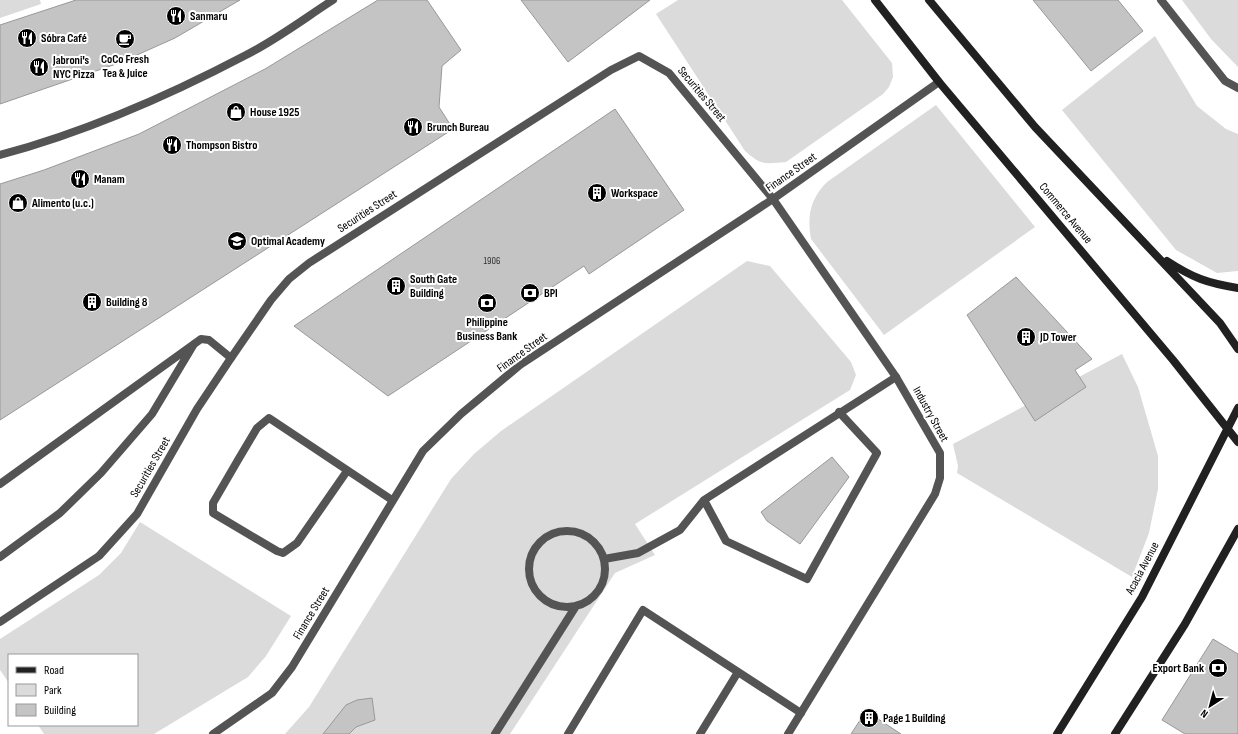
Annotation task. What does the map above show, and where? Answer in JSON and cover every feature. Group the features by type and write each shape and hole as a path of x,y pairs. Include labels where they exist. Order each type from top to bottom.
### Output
{"main road":[{"name":"Commerce Avenue","path":"875,0 939,82 1168,354 1226,429 1238,442"},
{"path":"929,0 1035,127 1220,323 1238,349"},
{"path":"1158,256 1191,276 1217,285 1238,288"},
{"name":"Acacia Avenue","path":"1057,734 1142,597 1238,408"},
{"path":"1114,734 1185,624 1238,529"}],"street":[{"path":"0,155 25,148 124,114 248,55 333,0"},
{"path":"1161,0 1225,81 1238,88"},
{"name":"Securities Street","path":"0,622 99,556 137,514 197,409 271,300 288,280 309,263 611,70 640,56 669,73 774,199"},
{"name":"Finance Street","path":"213,734 272,693 292,667 423,451 461,414 520,366 774,199 939,82"},
{"name":"Industry Street","path":"774,199 896,377 940,453 940,478 935,494 788,734"},
{"path":"0,484 201,338 205,338 231,358"},
{"path":"0,557 60,513 101,473 152,414 194,344"},
{"path":"604,559 638,553 680,530 704,500 839,412 896,377"},
{"path":"704,500 726,541 807,579 876,453 839,412"},
{"path":"347,471 297,543 283,553 277,551 213,513 213,503 238,460 257,428 269,418 392,500"},
{"path":"576,531 588,537 598,546 604,559 606,572 603,584 595,596 586,603 576,606 559,607 546,601 536,592 530,582 528,568 530,556 535,546 553,532 576,531"},
{"path":"495,734 576,606"},
{"path":"568,734 643,610 801,713"},
{"path":"700,734 738,672"}],"green space":[{"path":"0,0 40,0 41,4 0,18"},
{"path":"678,0 842,0 892,63 893,77 889,87 883,94 786,162 768,163 759,161 745,151 656,14"},
{"path":"1182,0 1238,0 1238,67 1211,39"},
{"path":"1155,36 1197,106 1226,129 1238,134 1238,271 1217,273 1176,250 1062,110"},
{"path":"936,105 1035,227 884,335 811,239 809,223 811,208 813,201 821,188 827,182"},
{"path":"747,261 770,266 851,362 856,375 850,390 635,524 655,555 615,573 510,734 285,734 309,707 451,479 474,454 501,431"},
{"path":"1122,354 1138,387 1158,456 1158,489 1149,533 1132,577 957,473 958,466 953,444"},
{"path":"140,522 291,616 266,656 248,677 154,734 44,734 39,726 138,726 138,654 8,654 8,682 0,670 0,639 99,575 121,553"}],"building":[{"path":"76,0 240,0 175,38 119,63 0,104 0,25"},
{"name":"Building 8","path":"378,0 427,0 461,50 442,66 439,107 453,129 0,420 0,184 44,170 139,134 265,69"},
{"path":"521,0 650,0 568,62"},
{"path":"1033,0 1118,0 1143,31 1091,71"},
{"path":"615,109 684,210 589,274 584,266 388,396 294,326"},
{"name":"JD Tower","path":"1016,277 1092,359 1075,370 1086,387 1035,421 967,315"},
{"path":"832,457 849,477 800,544 767,521 761,512"},
{"path":"1213,639 1238,654 1238,734 1185,734 1162,720"},
{"path":"372,698 375,720 356,727 349,734 323,734 346,705 357,700"},
{"name":"Page 1 Building","path":"866,711 901,734 851,734"}],"place":[{"name":"Sanmaru","path":"176,16"},
{"name":"Sóbra Café","path":"27,38"},
{"name":"CoCo Fresh Tea & Juice","path":"125,39"},
{"name":"Jabroni's NYC Pizza","path":"39,67"},
{"name":"House 1925","path":"236,112"},
{"name":"Brunch Bureau","path":"413,127"},
{"name":"Thompson Bistro","path":"172,145"},
{"name":"Manam","path":"80,179"},
{"name":"Workspace","path":"597,193"},
{"name":"Alimento (u.c.)","path":"18,203"},
{"name":"Optimal Academy","path":"237,241"},
{"name":"South Gate Building","path":"396,286"},
{"name":"BPI","path":"530,293"},
{"name":"Building 8","path":"92,302"},
{"name":"Philippine Business Bank","path":"487,303"},
{"name":"JD Tower","path":"1026,337"},
{"name":"Export Bank","path":"1218,668"},
{"name":"Page 1 Building","path":"869,718"}]}
